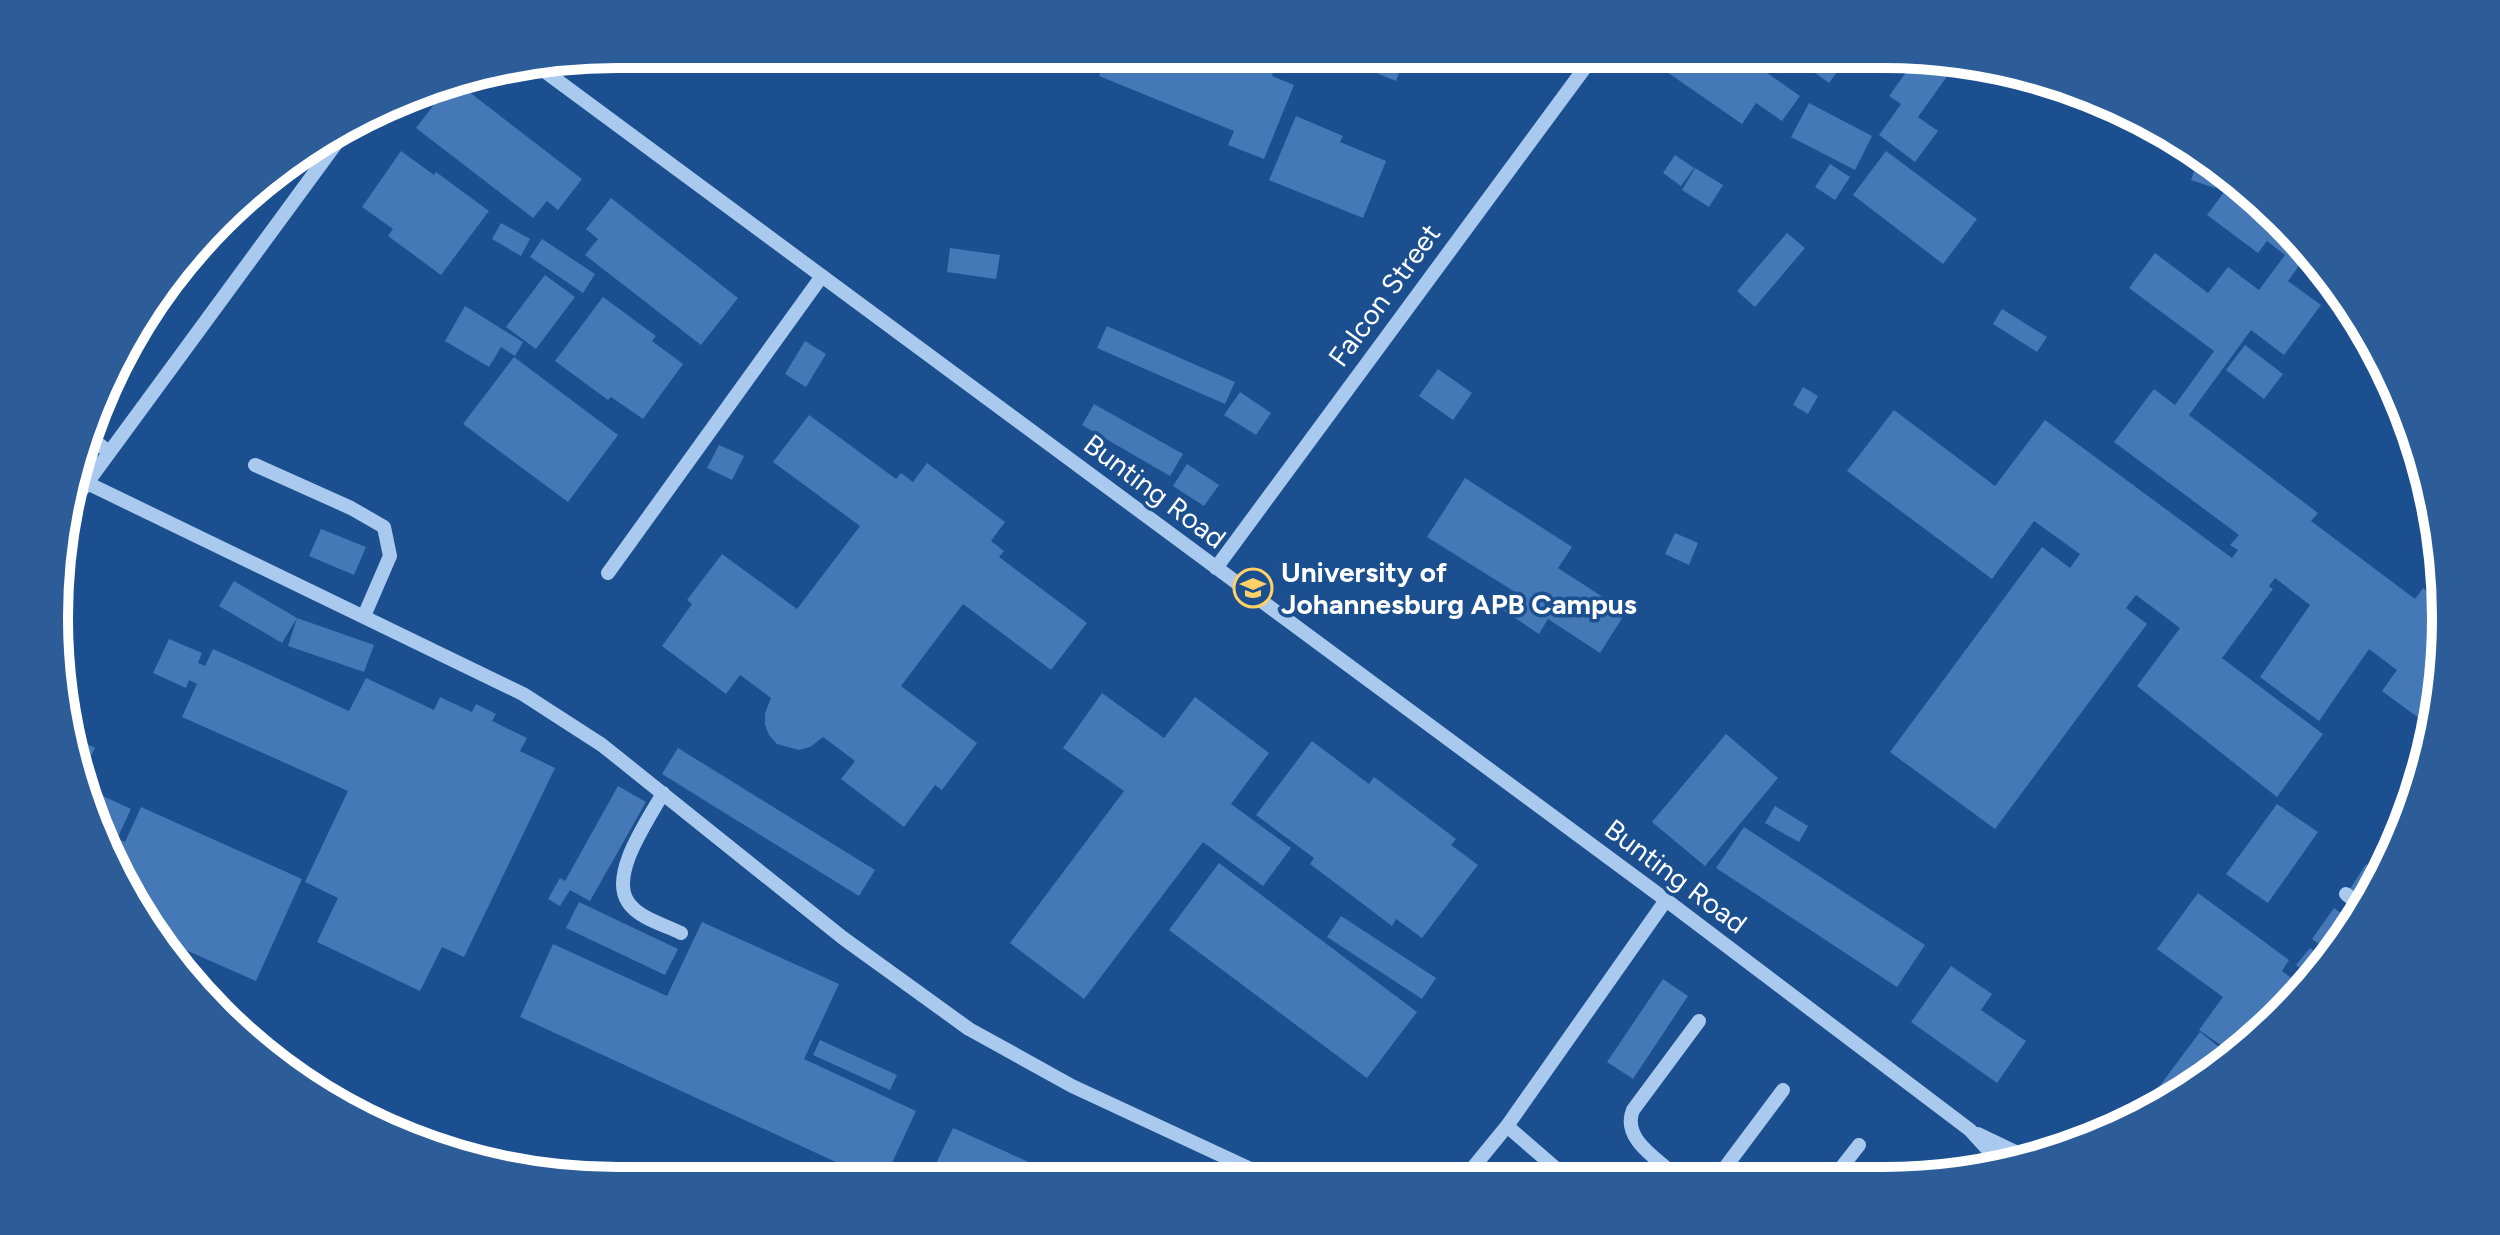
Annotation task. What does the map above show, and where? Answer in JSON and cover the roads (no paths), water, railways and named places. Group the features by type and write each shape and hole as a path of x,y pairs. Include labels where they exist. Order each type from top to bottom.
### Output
{"street":[{"name":"Falcon Street","path":"1216,568 1585,68"},
{"name":"Bunting Road","path":"547,73 1666,900 1970,1130 1993,1155"},
{"path":"84,487 332,149"},
{"path":"608,573 822,276"},
{"path":"97,442 109,452"},
{"path":"255,465 351,508 384,527 390,556 364,616"},
{"path":"87,483 523,694 602,745 843,938 969,1029 1072,1086 1246,1167"},
{"path":"663,793 622,874 622,890 628,904 642,915 681,933"},
{"path":"2346,894 2353,900"},
{"path":"1473,1167 1507,1126 1666,900"},
{"path":"1666,1167 1634,1137 1629,1119 1699,1021"},
{"path":"1725,1167 1783,1090"},
{"path":"1507,1126 1554,1167"},
{"name":"Bunting Road","path":"1970,1130 2013,1151"},
{"path":"1842,1167 1859,1145"}],"place":[{"name":"University of Johannesburg APB Campus","path":"1253,588"}]}
